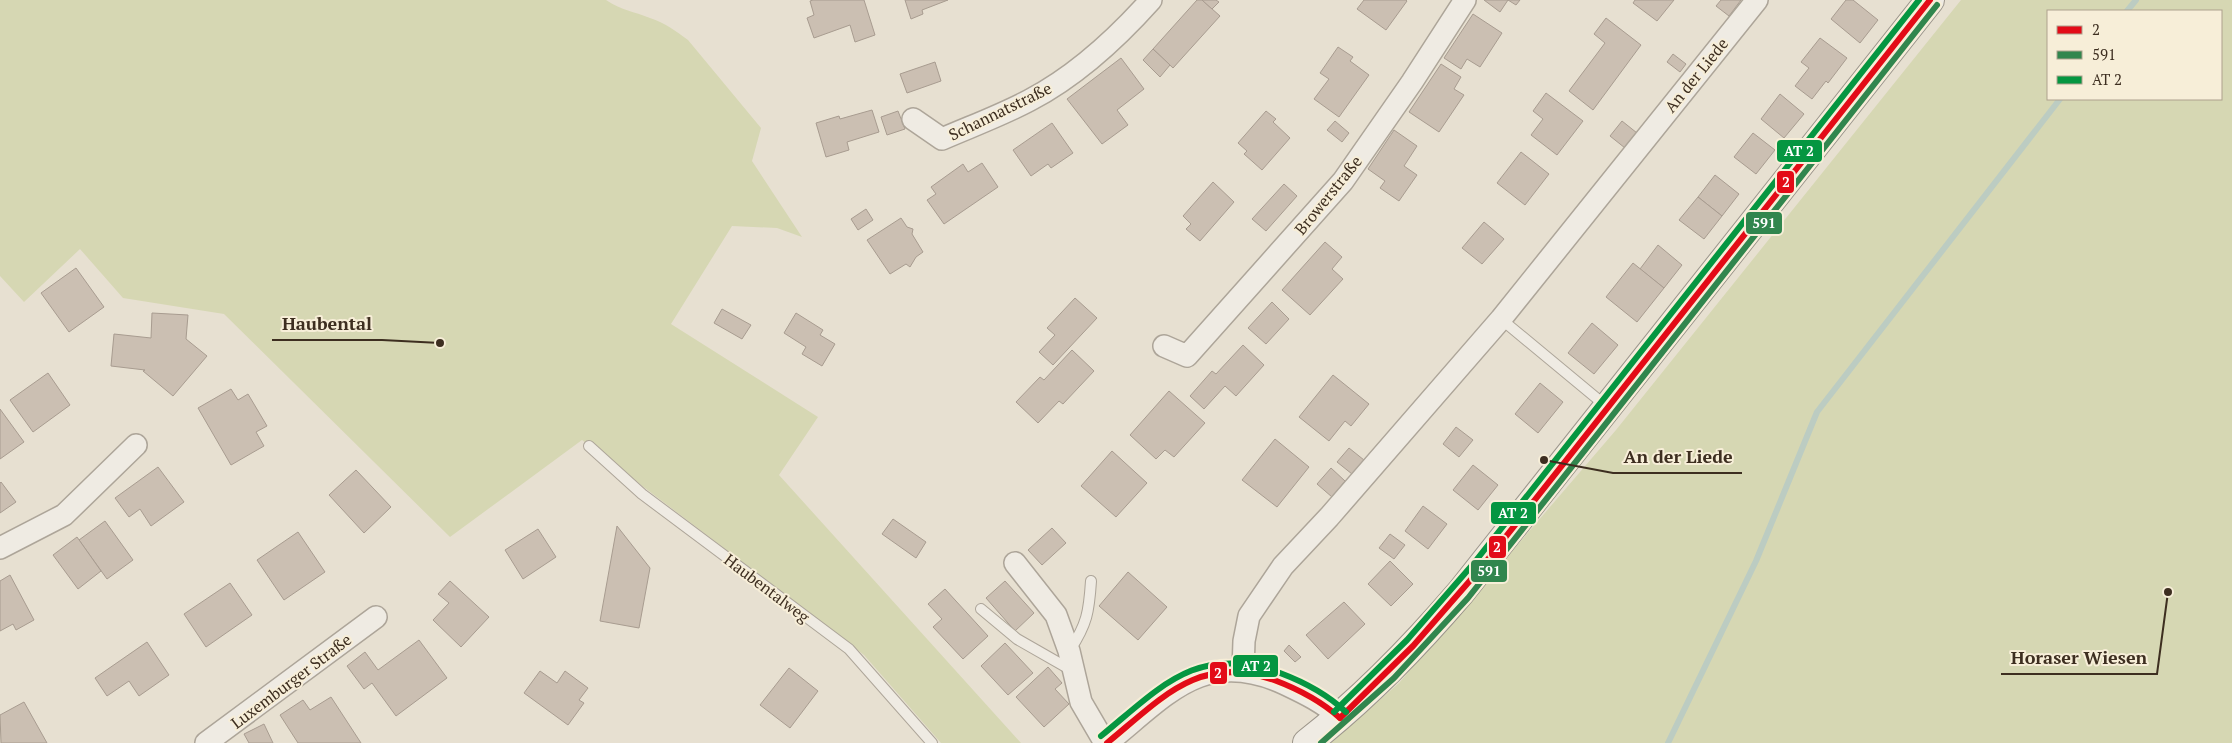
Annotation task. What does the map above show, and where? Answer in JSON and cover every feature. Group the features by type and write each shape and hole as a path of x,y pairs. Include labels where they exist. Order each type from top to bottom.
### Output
{"main road":[{"path":"1307,743 1340,718 1398,662 1443,613 1504,540 1607,407 1930,0"}],"street":[{"name":"Schannatstraße","path":"913,119 942,139 1031,100 1057,84 1103,49 1151,0"},
{"name":"Browerstraße","path":"1164,346 1188,356 1292,240 1343,181 1412,82 1465,0"},
{"name":"An der Liede","path":"1243,670 1244,641 1249,616 1273,580 1501,319 1758,0"},
{"path":"0,548 64,515 136,445"},
{"path":"1015,563 1056,615 1069,651 1081,702 1106,743 1174,688 1206,673 1243,670 1260,674 1292,687 1330,708 1340,718"},
{"name":"Luxemburger Straße","path":"206,743 376,617"}],"lane":[{"path":"1501,319 1607,407"},
{"name":"Haubentalweg","path":"589,446 642,494 849,649 932,743"},
{"path":"1069,651 1083,630 1090,604 1091,581"},
{"path":"981,609 1018,639 1074,672"}],"green space":[{"path":"0,0 606,0 623,9 661,22 684,37 761,128 752,161 802,237 777,228 732,226 671,324 818,417 779,475 1021,743 941,743 864,655 582,440 450,537 224,314 123,298 80,249 24,302 0,276"},
{"path":"1961,0 2232,0 2232,743 1331,743 1399,683 1616,430"}],"building":[{"path":"864,0 875,35 855,42 850,25 814,38 807,18 814,15 810,1"},
{"path":"905,0 948,0 922,10 923,14 911,19"},
{"path":"1197,0 1202,0 1220,16 1173,68 1153,49"},
{"path":"1202,0 1216,0 1219,2 1212,9"},
{"path":"1364,0 1407,1 1386,30 1357,9"},
{"path":"1484,0 1508,0 1500,12"},
{"path":"1508,0 1520,0 1516,5"},
{"path":"1635,0 1674,0 1657,21 1633,3"},
{"path":"1721,0 1741,0 1729,16 1716,6"},
{"path":"1846,0 1853,0 1878,20 1860,43 1831,19"},
{"path":"1473,14 1502,33 1480,67 1467,59 1461,69 1444,58"},
{"path":"1606,18 1641,45 1593,110 1569,91 1605,43 1594,34"},
{"path":"1820,38 1847,58 1828,83 1826,81 1812,99 1795,86 1809,68 1801,62"},
{"path":"1338,47 1353,57 1350,61 1369,75 1339,117 1314,99 1329,79 1320,73"},
{"path":"1153,49 1170,65 1160,77 1143,60"},
{"path":"1673,54 1686,64 1680,72 1667,62"},
{"path":"1121,58 1144,89 1117,110 1128,125 1102,144 1067,99"},
{"path":"935,62 941,81 907,93 900,74"},
{"path":"1441,64 1461,77 1454,89 1464,95 1439,132 1409,112"},
{"path":"1546,93 1583,121 1557,155 1531,135 1543,119 1533,111"},
{"path":"1780,94 1804,114 1784,138 1761,119"},
{"path":"872,110 879,132 847,142 849,150 826,157 816,123 839,116 840,119"},
{"path":"898,111 905,129 887,135 881,117"},
{"path":"1266,111 1276,119 1273,122 1290,138 1262,170 1244,154 1247,151 1238,143"},
{"path":"1335,121 1349,133 1342,142 1327,130"},
{"path":"1622,121 1637,133 1625,148 1610,136"},
{"path":"1052,123 1073,153 1051,168 1048,164 1031,176 1013,150"},
{"path":"1394,130 1417,146 1404,166 1417,175 1399,201 1380,188 1385,181 1368,169"},
{"path":"1753,133 1775,150 1756,174 1734,157"},
{"path":"1521,152 1549,174 1525,205 1497,183"},
{"path":"982,163 998,187 944,224 927,200 936,194 931,187 963,164 968,172"},
{"path":"1715,175 1739,194 1722,216 1698,197"},
{"path":"1213,182 1234,202 1200,241 1186,229 1191,224 1183,216"},
{"path":"1284,184 1297,196 1266,231 1252,219"},
{"path":"1698,197 1722,216 1704,239 1679,220"},
{"path":"866,209 873,220 858,230 851,219"},
{"path":"901,218 907,227 913,229 912,234 923,252 916,257 910,267 906,264 890,274 867,240"},
{"path":"1484,222 1504,239 1482,264 1462,248"},
{"path":"1325,242 1342,257 1332,269 1343,279 1310,315 1282,290"},
{"path":"1658,245 1682,265 1664,288 1640,269"},
{"path":"1633,263 1664,288 1637,322 1606,297"},
{"path":"76,268 104,307 69,332 41,293"},
{"path":"1075,298 1097,318 1053,365 1039,352 1055,335 1047,328"},
{"path":"1272,302 1289,319 1266,344 1248,328"},
{"path":"722,309 751,325 742,339 714,323"},
{"path":"152,313 188,315 186,339 207,356 173,396 143,371 145,370 111,366 114,334 151,338"},
{"path":"796,313 823,330 820,335 835,344 822,366 802,354 806,347 784,333"},
{"path":"1592,323 1618,345 1594,374 1568,353"},
{"path":"1243,345 1264,365 1236,396 1225,386 1204,409 1190,396 1212,371 1216,374"},
{"path":"1072,350 1094,371 1063,404 1059,401 1038,423 1016,402 1040,377 1044,380"},
{"path":"48,373 70,405 33,432 10,400"},
{"path":"1333,375 1369,404 1351,426 1345,421 1329,441 1299,417"},
{"path":"1540,383 1563,402 1538,433 1515,414"},
{"path":"231,389 238,400 248,394 267,426 256,432 264,446 231,465 198,408"},
{"path":"1169,391 1205,423 1174,457 1165,450 1156,459 1130,435"},
{"path":"0,409 24,442 0,459"},
{"path":"1456,427 1473,440 1459,457 1443,444"},
{"path":"1275,439 1309,467 1277,507 1242,480"},
{"path":"1349,448 1364,460 1352,474 1337,462"},
{"path":"1112,451 1147,483 1116,517 1081,486"},
{"path":"1473,465 1498,485 1478,510 1453,490"},
{"path":"158,467 184,502 151,526 140,509 129,517 115,498"},
{"path":"1331,468 1345,481 1332,497 1317,484"},
{"path":"356,470 391,507 364,533 329,495"},
{"path":"0,483 16,502 0,513"},
{"path":"1423,506 1447,524 1428,549 1405,531"},
{"path":"893,519 926,542 916,558 882,534"},
{"path":"105,521 133,560 107,579 79,540"},
{"path":"617,526 650,568 639,628 600,621"},
{"path":"1052,528 1066,543 1042,565 1028,550"},
{"path":"538,529 556,557 523,579 505,550"},
{"path":"298,532 325,572 284,600 257,560"},
{"path":"1390,534 1405,545 1394,559 1379,548"},
{"path":"77,537 101,571 78,589 53,555"},
{"path":"1390,561 1413,584 1391,606 1368,584"},
{"path":"1128,572 1167,607 1138,640 1099,606"},
{"path":"10,575 34,620 16,630 13,624 0,631 0,581"},
{"path":"450,581 489,617 461,647 433,620 449,603 438,594"},
{"path":"1005,581 1034,613 1015,631 986,598"},
{"path":"230,583 252,615 206,647 184,614"},
{"path":"945,589 988,636 963,659 933,627 942,619 928,604"},
{"path":"1344,602 1365,624 1328,659 1306,635"},
{"path":"419,640 447,678 396,716 372,683 364,689 347,666 365,652 378,670"},
{"path":"147,642 169,675 139,696 129,681 107,696 95,678"},
{"path":"1005,643 1033,673 1008,695 981,666"},
{"path":"1289,645 1301,657 1295,662 1284,651"},
{"path":"1048,667 1062,683 1055,689 1069,704 1044,727 1016,697"},
{"path":"789,668 818,691 790,728 760,705"},
{"path":"540,671 557,683 565,671 588,688 579,700 584,703 568,725 524,693"},
{"path":"331,697 361,743 298,743 280,715 303,700 310,710"},
{"path":"24,702 47,743 1,743 0,715"},
{"path":"264,724 273,743 249,743 244,734"}],"waterway":[{"path":"2128,10 2136,0"},
{"path":"1668,743 1756,561 1817,412 2059,100"}],"transit line":[{"path":"1334,712 1407,640 1474,563 1919,0"},
{"name":"2","path":"1340,718 1413,646 1481,568 1930,0"},
{"name":"591","path":"1321,743 1394,678 1468,598 1937,5"},
{"path":"1101,736 1143,701 1182,675 1203,667 1225,663 1251,665 1280,673 1323,694 1346,712"},
{"name":"2","path":"1107,743 1145,711 1183,685 1202,676 1224,672 1248,673 1274,680 1300,691 1340,718"}],"place":[{"name":"Haubental","path":"440,343"},
{"name":"An der Liede","path":"1544,460"},
{"name":"Horaser Wiesen","path":"2168,592"}]}
